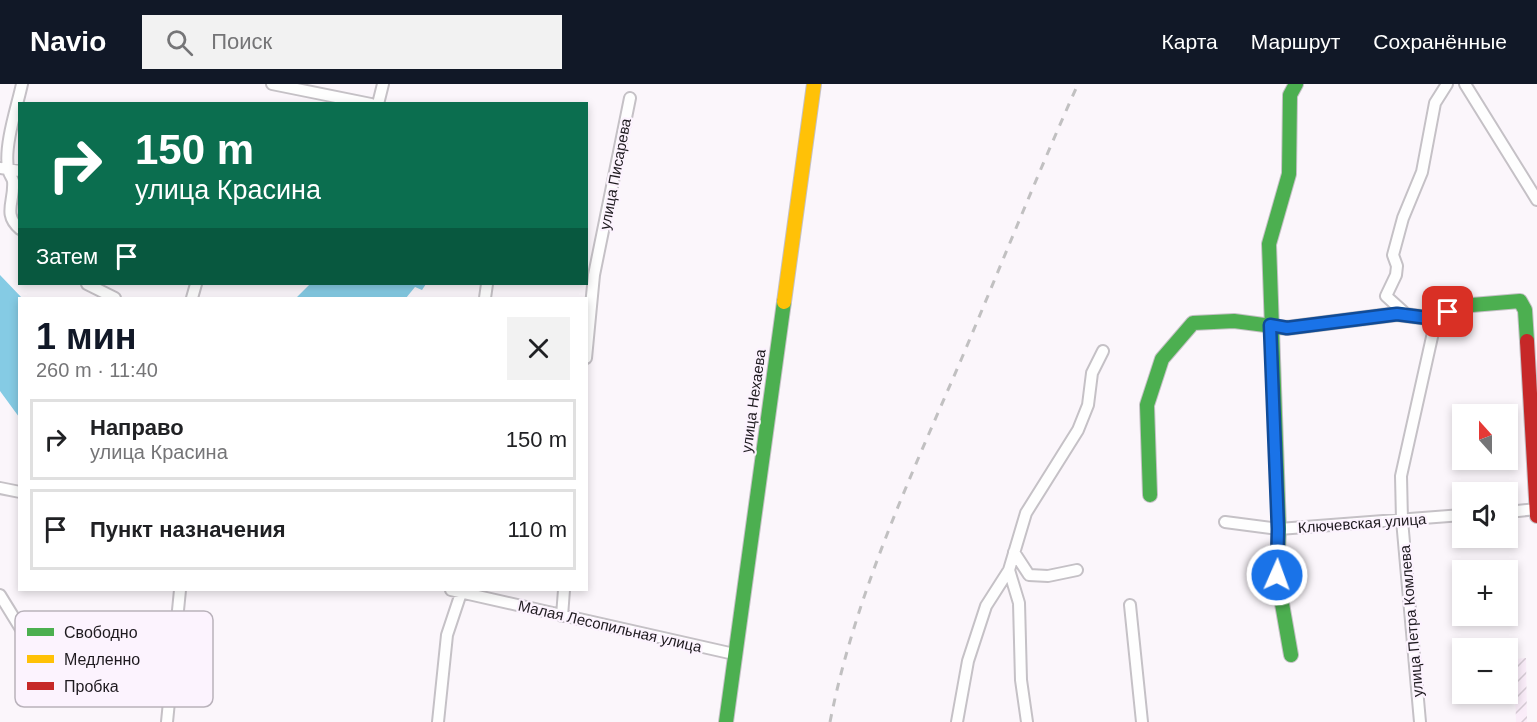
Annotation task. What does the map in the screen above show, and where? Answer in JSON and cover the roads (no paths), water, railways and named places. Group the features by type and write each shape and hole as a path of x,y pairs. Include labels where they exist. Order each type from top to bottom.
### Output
{"street":[{"path":"18,102 22,84"},
{"path":"272,84 361,102"},
{"path":"378,102 383,84"},
{"name":"улица Нехаева","path":"726,722 814,84"},
{"path":"1291,655 1279,598 1269,244 1289,174 1290,95 1296,84"},
{"path":"1408,315 1389,301 1386,296 1396,275 1397,266 1393,255 1403,218 1422,172 1435,102 1447,84"},
{"path":"1465,84 1537,200"},
{"name":"улица Писарева","path":"588,316 590,275 630,98"},
{"path":"18,104 4,168 13,181 9,213 12,223 18,228"},
{"path":"89,285 114,297"},
{"path":"1150,495 1147,405 1162,359 1193,323 1234,321 1287,328 1408,315 1436,319 1460,306 1520,301 1525,310 1537,516"},
{"name":"улица Петра Комлева","path":"1420,722 1402,520 1401,476 1436,319"},
{"path":"957,722 968,661 986,606 1009,570 1026,513 1078,430 1088,405 1092,373 1103,351"},
{"path":"0,488 18,492"},
{"path":"1518,511 1537,509"},
{"name":"Ключевская улица","path":"1226,522 1278,529 1452,516"},
{"path":"1014,552 1029,574 1048,576 1077,570"},
{"path":"1009,570 1019,603 1021,680 1027,722"},
{"path":"178,611 180,591"},
{"path":"438,722 447,635 458,591"},
{"name":"Малая Лесопильная улица","path":"462,591 734,654"},
{"path":"562,616 564,591"},
{"path":"0,595 15,620"},
{"path":"1130,605 1142,722"},
{"path":"167,722 169,707"}],"water":[{"path":"0,275 21,297 18,297 18,416 0,391"},
{"path":"309,285 425,285 422,290 415,287 407,297 297,297"}],"railway":[{"path":"830,722 854,628 886,538 1078,84"}]}
